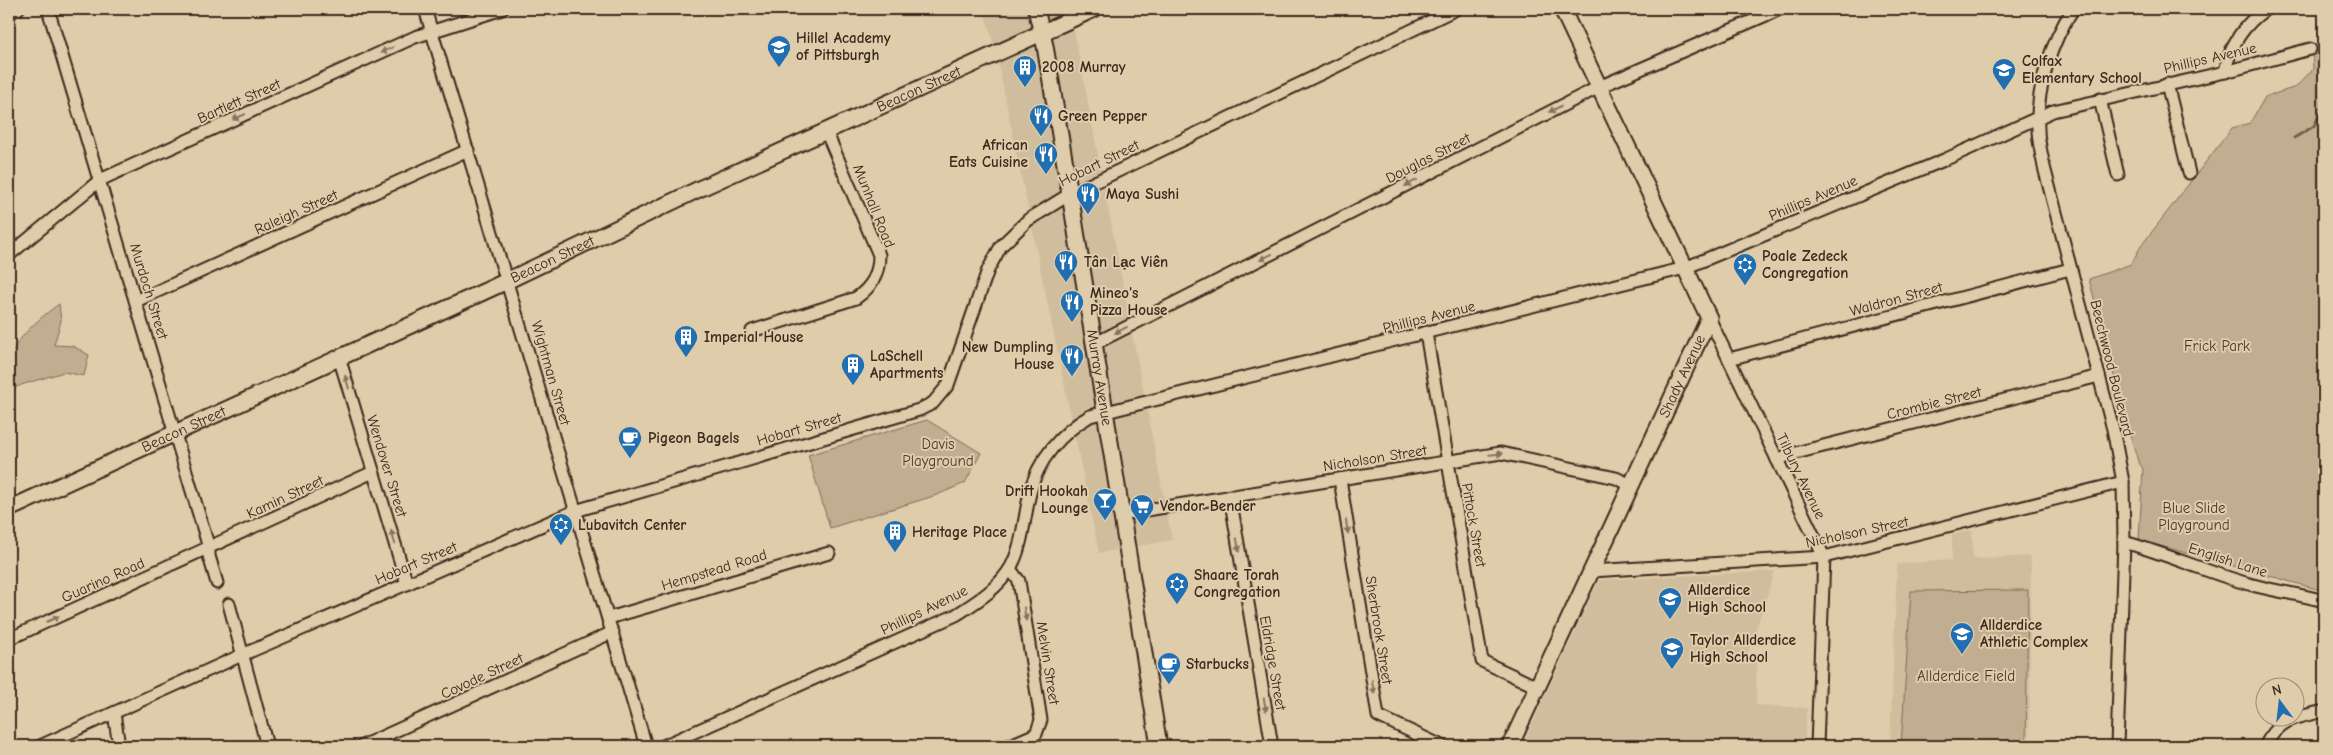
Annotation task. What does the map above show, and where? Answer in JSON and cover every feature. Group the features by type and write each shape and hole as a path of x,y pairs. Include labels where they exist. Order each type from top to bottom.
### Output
{"main road":[{"name":"Murray Avenue","path":"1036,9 1043,34 1070,194 1159,746"},
{"name":"Beacon Street","path":"9,509 1094,9"},
{"name":"Shady Avenue","path":"1510,746 1708,318 1562,9"}],"street":[{"path":"9,13 18,9"},
{"name":"Murdoch Street","path":"48,9 210,548 209,556 217,583"},
{"name":"Wightman Street","path":"425,9 508,279 646,746"},
{"name":"Bartlett Street","path":"9,256 100,180 432,31 502,9"},
{"name":"Hobart Street","path":"40,746 242,655 575,511 919,410 933,402 948,386 988,270 1001,246 1028,220 1070,194 1456,9"},
{"name":"Douglas Street","path":"1094,344 1599,87 1780,9"},
{"name":"Beechwood Boulevard","path":"2073,9 2059,34 2045,74 2038,129 2044,167 2113,429 2123,482 2124,542 2117,746"},
{"path":"2225,72 2228,57 2235,42 2255,17 2266,9"},
{"name":"Phillips Avenue","path":"663,746 956,615 984,597 1010,569 1019,550 1030,490 1046,456 1074,426 1090,416 1426,334 1685,268 2062,108 2225,72 2310,49"},
{"path":"2167,84 2189,173"},
{"path":"2100,99 2118,175"},
{"name":"Munhall Road","path":"752,331 856,298 867,291 878,272 879,255 826,131"},
{"name":"Raleigh Street","path":"136,301 468,150"},
{"name":"Waldron Street","path":"1729,359 2070,269"},
{"name":"Tilbury Avenue","path":"1708,318 1824,557 1817,746"},
{"name":"Pittock Street","path":"1426,334 1482,661 1537,687"},
{"name":"Wendover Street","path":"339,357 407,584"},
{"name":"Crombie Street","path":"1777,460 1788,455 2098,376"},
{"name":"Nicholson Street","path":"1122,514 1501,453 1616,478 1631,485"},
{"name":"Kamin Street","path":"210,548 373,472"},
{"name":"Sherbrook Street","path":"1340,479 1378,716 1442,746"},
{"name":"Nicholson Street","path":"1591,570 1824,557 2123,482"},
{"name":"Eldridge Street","path":"1230,496 1272,746"},
{"name":"English Lane","path":"2124,542 2158,551 2191,565 2250,585 2324,601"},
{"name":"Guarino Road","path":"9,639 210,548"},
{"name":"Hempstead Road","path":"609,618 829,553"},
{"name":"Melvin Street","path":"1008,746 1036,734 1042,720 1020,581 1010,569"},
{"path":"229,604 267,746"},
{"name":"Covode Street","path":"362,746 612,632"},
{"path":"2265,746 2274,730 2293,719 2324,711"},
{"path":"114,713 119,746"}],"shaded area":[{"path":"983,9 1070,9 1172,540 1099,553 994,44"},
{"name":"Allderdice Field","path":"1972,530 1973,559 2031,556 2029,746 1890,746 1897,564 1952,560 1952,535"},
{"name":"Allderdice High School","path":"1775,571 1746,659 1757,660 1756,705 1807,708 1804,746 1522,746 1599,580"}],"green space":[{"name":"Frick Park","path":"2324,47 2324,591 2139,540 2143,469 2138,461 2125,418 2089,279 2131,264 2141,246 2232,128 2250,123 2265,97 2296,87 2313,69 2312,49"},
{"path":"59,304 61,321 54,345 73,346 89,355 84,376 64,372 21,385 11,390 12,413 9,415 7,373 12,353 23,336"},
{"name":"Davis Playground","path":"927,420 981,453 965,483 937,495 830,528 808,455"},
{"name":"Allderdice Field","path":"2028,590 2026,746 1901,746 1911,591"}],"waterway":[{"path":"2294,138 2314,126 2324,106"}],"place":[{"name":"Hillel Academy of Pittsburgh","path":"779,68"},
{"name":"2008 Murray","path":"1025,88"},
{"name":"Colfax Elementary School","path":"2004,91"},
{"name":"Green Pepper","path":"1041,137"},
{"name":"African Eats Cuisine","path":"1046,175"},
{"name":"Maya Sushi","path":"1088,215"},
{"name":"Tân Lạc Viên","path":"1066,283"},
{"name":"Poale Zedeck Congregation","path":"1745,286"},
{"name":"Mineo's Pizza House","path":"1072,323"},
{"name":"Imperial House","path":"686,358"},
{"name":"New Dumpling House","path":"1072,377"},
{"name":"LaSchell Apartments","path":"853,386"},
{"name":"Pigeon Bagels","path":"630,459"},
{"name":"Drift Hookah Lounge","path":"1105,521"},
{"name":"Vendor Bender","path":"1142,527"},
{"name":"Lubavitch Center","path":"561,546"},
{"name":"Heritage Place","path":"895,553"},
{"name":"Shaare Torah Congregation","path":"1177,605"},
{"name":"Allderdice High School","path":"1670,620"},
{"name":"Allderdice Athletic Complex","path":"1962,655"},
{"name":"Taylor Allderdice High School","path":"1672,670"},
{"name":"Starbucks","path":"1169,685"}],"park label":[{"name":"Blue Slide Playground","path":"2194,516"}]}
